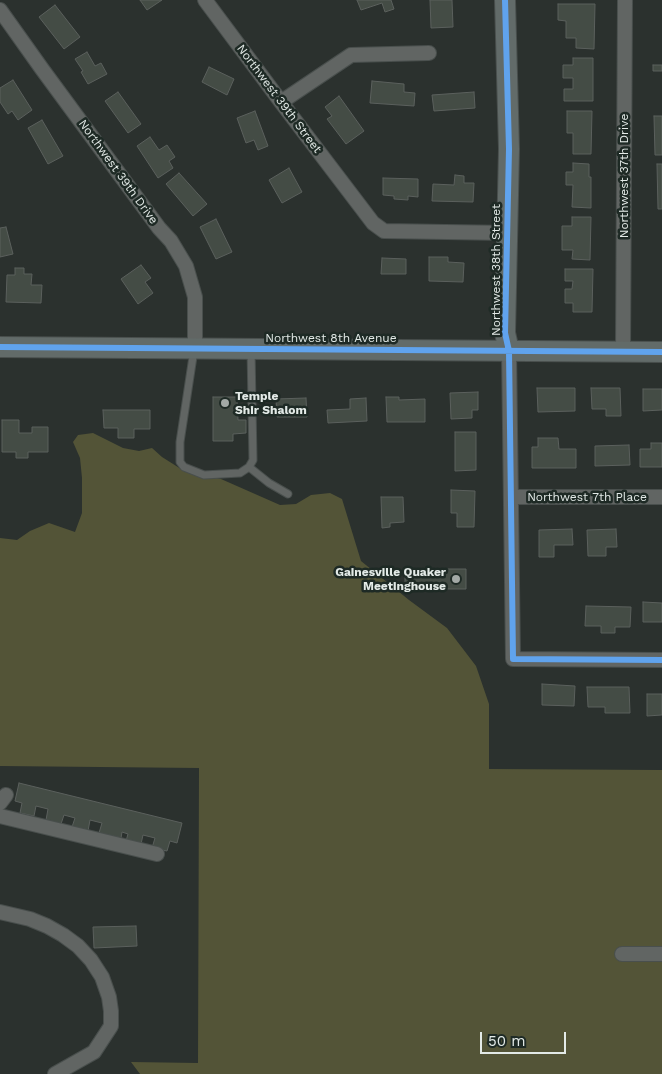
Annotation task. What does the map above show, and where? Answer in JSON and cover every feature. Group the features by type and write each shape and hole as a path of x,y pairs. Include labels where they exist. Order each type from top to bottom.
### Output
{"street":[{"name":"Northwest 39th Street","path":"205,0 354,198 373,222 384,231 508,233"},
{"name":"Northwest 38th Street","path":"505,0 509,149 505,333 509,351 513,659 662,660"},
{"name":"Northwest 37th Drive","path":"623,352 626,0"},
{"name":"Northwest 39th Drive","path":"0,10 171,241 186,266 195,297 195,349"},
{"path":"281,102 351,55 429,53"},
{"name":"Northwest 8th Avenue","path":"0,347 662,352"},
{"name":"Northwest 7th Place","path":"511,497 662,497"},
{"path":"0,816 157,854"},
{"path":"0,912 30,919 47,926 78,946 91,960 102,977 109,997 111,1011 110,1026 94,1052 55,1074"},
{"path":"622,954 662,954"}],"lane":[{"path":"195,349 180,442 180,462 184,467 204,475 240,473 249,467 253,460 251,349"},
{"path":"249,467 269,484 288,494"}],"green space":[{"path":"93,433 123,448 139,451 152,448 181,469 221,479 280,505 296,504 311,495 330,493 342,499 361,561 447,628 476,666 489,704 489,769 662,770 662,1074 140,1074 131,1062 198,1063 199,768 0,766 0,538 17,540 30,531 49,523 75,532 82,513 82,478 80,458 73,442 78,435"}],"building":[{"path":"140,0 162,0 147,10"},
{"path":"357,0 391,0 394,9 385,12 382,3 361,10"},
{"path":"430,0 452,0 453,27 431,28"},
{"path":"558,4 595,4 594,49 576,48 576,38 566,38 566,21 558,20"},
{"path":"55,5 80,37 64,49 39,17"},
{"path":"87,52 95,66 101,63 107,74 88,84 81,72 83,71 75,59"},
{"path":"573,58 593,58 593,101 564,101 564,89 573,89 573,78 563,78 563,65 573,65"},
{"path":"653,65 662,65 662,71 653,71"},
{"path":"209,67 234,79 227,95 202,82"},
{"path":"13,80 32,110 18,120 12,111 8,114 0,102 0,88"},
{"path":"372,81 404,84 404,92 415,93 414,106 370,103"},
{"path":"118,92 141,124 128,133 105,101"},
{"path":"474,92 475,108 434,111 432,95"},
{"path":"339,96 364,131 346,144 327,119 332,116 325,107"},
{"path":"255,111 268,146 258,150 254,140 246,143 237,118"},
{"path":"567,111 592,111 591,154 573,154 573,133 567,133"},
{"path":"654,116 662,116 662,155 655,155"},
{"path":"42,120 63,156 48,164 28,128"},
{"path":"150,137 159,150 167,145 175,157 169,161 173,168 158,178 137,146"},
{"path":"573,163 589,164 591,208 572,207 573,185 566,185 566,172 573,172"},
{"path":"657,164 662,164 662,209 658,209"},
{"path":"289,168 302,192 282,203 269,180"},
{"path":"179,173 207,204 193,216 166,184"},
{"path":"455,175 464,176 464,183 474,183 473,202 432,201 433,184 454,185"},
{"path":"383,178 418,179 418,197 408,196 408,200 394,199 394,196 383,195"},
{"path":"572,217 591,217 590,260 572,259 573,250 562,250 562,226 572,226"},
{"path":"216,219 232,252 216,259 200,227"},
{"path":"6,227 13,254 0,257 0,228"},
{"path":"429,257 448,257 448,262 464,263 463,282 429,281"},
{"path":"382,258 406,259 406,274 381,274"},
{"path":"141,265 151,278 145,282 153,293 138,304 121,279"},
{"path":"15,268 24,268 24,274 32,274 31,285 42,285 41,303 6,302 7,275 15,275"},
{"path":"565,269 593,269 592,312 573,312 573,303 565,303 565,289 572,289 573,281 565,281"},
{"path":"537,388 575,388 575,411 538,412"},
{"path":"591,388 620,388 621,416 606,416 606,409 592,409"},
{"path":"643,389 662,389 662,410 643,411"},
{"path":"478,392 478,410 472,410 472,418 451,419 450,393"},
{"path":"213,397 237,397 238,420 246,420 246,433 233,434 233,441 213,441"},
{"path":"386,397 399,397 399,400 425,399 425,422 387,422"},
{"path":"306,398 307,417 277,417 276,399"},
{"path":"366,398 367,421 328,423 327,410 350,409 350,399"},
{"path":"103,410 150,410 150,429 134,429 134,438 118,438 118,428 104,428"},
{"path":"2,420 19,420 19,433 32,433 32,427 48,427 48,452 28,452 28,458 16,458 16,452 2,452"},
{"path":"455,432 476,432 476,470 455,471"},
{"path":"538,438 558,438 559,449 576,449 576,468 532,468 532,447 538,447"},
{"path":"651,443 662,443 662,467 640,467 640,449 651,449"},
{"path":"629,445 630,465 595,466 595,446"},
{"path":"451,490 475,491 474,527 457,527 457,513 451,513"},
{"path":"381,497 403,497 404,522 390,523 390,527 382,528"},
{"path":"572,529 573,545 554,545 554,557 539,557 539,530"},
{"path":"616,529 617,547 606,547 606,556 588,556 587,530"},
{"path":"426,569 466,569 466,589 405,589 405,571 426,571"},
{"path":"643,602 662,603 662,622 643,622"},
{"path":"586,606 631,607 630,627 615,627 615,633 601,633 601,626 585,626"},
{"path":"542,684 575,686 574,706 542,705"},
{"path":"587,687 629,687 630,713 605,713 605,707 588,707"},
{"path":"647,694 662,694 662,715 647,716"},
{"path":"19,783 182,823 177,843 170,841 167,851 152,848 155,838 143,835 141,844 126,841 128,834 122,832 121,838 99,833 102,823 90,820 88,831 72,827 75,818 64,815 61,824 46,820 48,809 36,806 34,816 20,813 22,803 15,801"},
{"path":"136,926 137,946 94,948 93,927"}],"cycle path":[{"path":"505,0 509,149 505,333 509,351 513,659 662,660"},
{"path":"0,347 662,352"}],"place":[{"name":"Temple Shir Shalom","path":"225,403"},
{"name":"Gainesville Quaker Meetinghouse","path":"456,579"}]}
